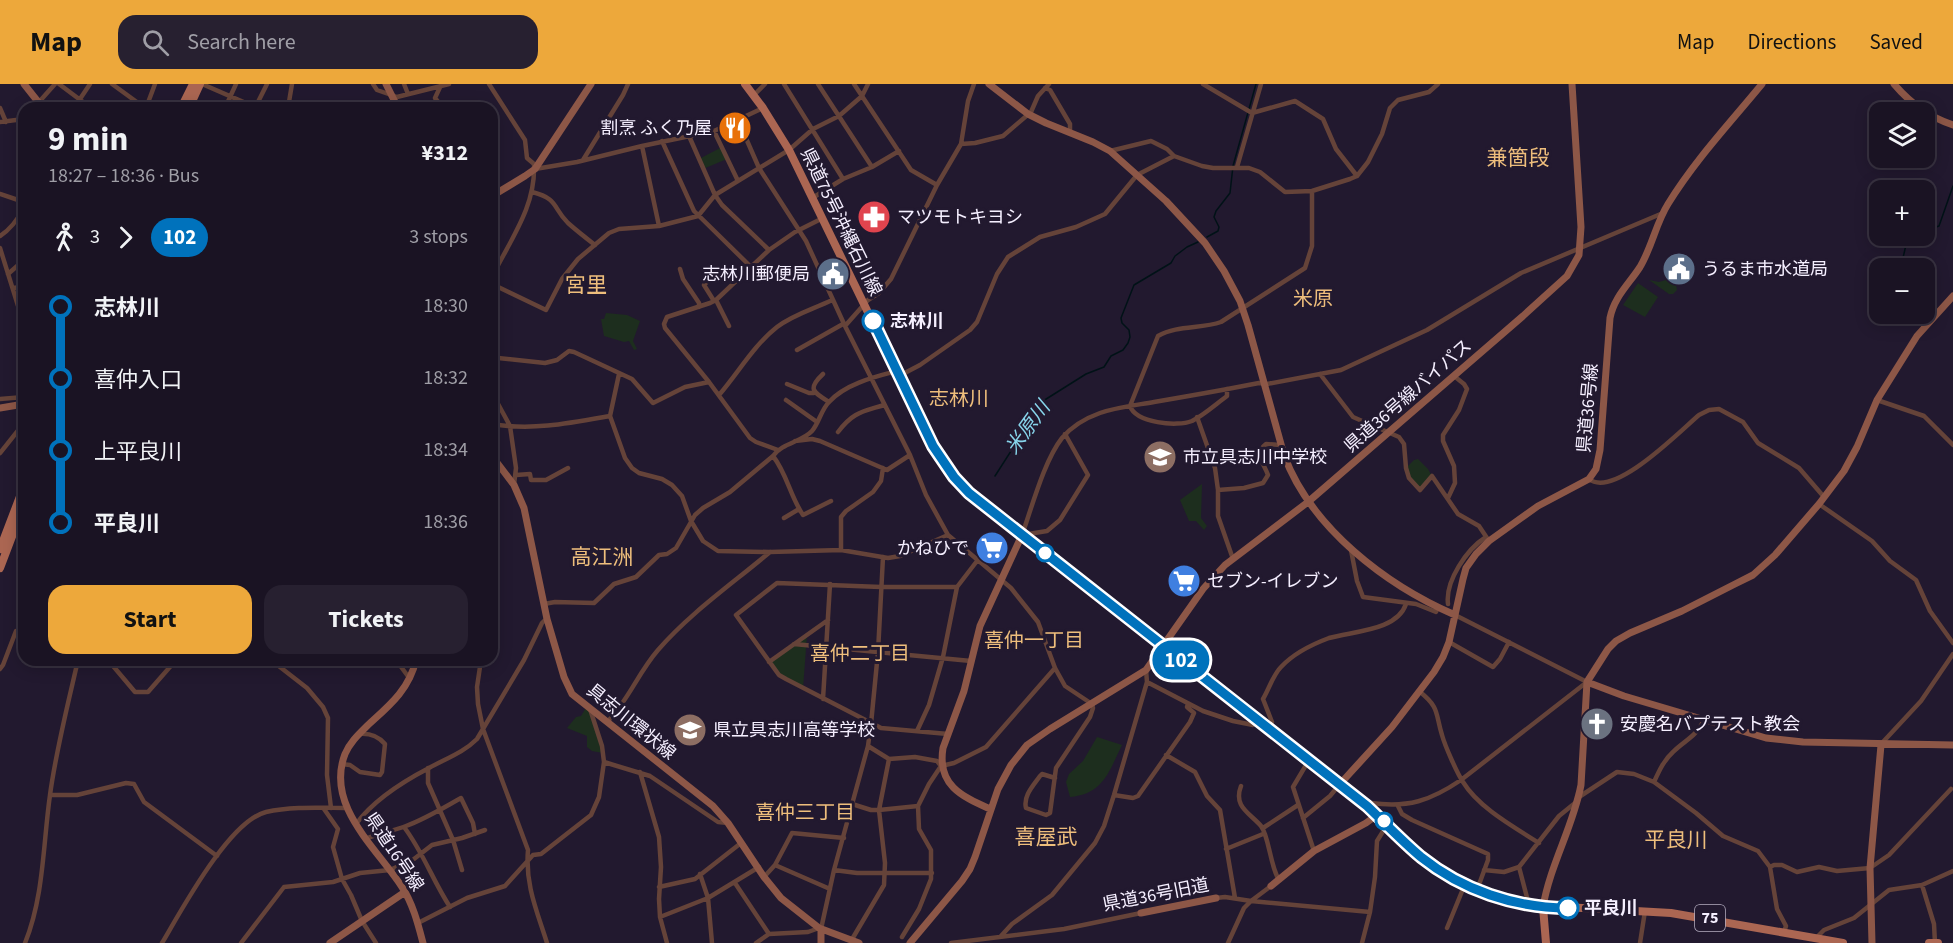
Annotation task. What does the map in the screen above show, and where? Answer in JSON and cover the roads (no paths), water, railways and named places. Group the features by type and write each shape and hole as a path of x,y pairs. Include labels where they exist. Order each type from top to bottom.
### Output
{"main road":[{"path":"24,84 39,102"},
{"path":"184,102 193,84"},
{"path":"192,102 201,84"},
{"path":"386,84 395,102"},
{"path":"498,192 535,169 591,84"},
{"name":"県道75号沖縄石川線","path":"745,84 789,150 814,197 933,446 954,477 969,493 1340,784 1421,857 1442,872 1477,890 1529,905 1645,910 1715,919 1843,943"},
{"path":"989,84 1028,114 1110,151 1196,232 1224,271 1243,309 1281,446 1293,476 1308,502 1351,547 1391,581 1455,615"},
{"name":"県道36号線バイパス","path":"910,943 970,869 1005,773 1027,745 1146,670 1217,572 1308,502 1567,276 1581,247 1572,84"},
{"name":"県道36号線","path":"1340,784 1392,727 1443,657 1449,642 1466,568 1487,539 1538,506 1589,479 1596,469 1599,459 1610,318 1614,304 1640,266 1651,246 1663,213 1680,186 1728,122 1762,84"},
{"path":"1894,84 1930,116 1953,125"},
{"path":"1546,943 1543,907 1557,856 1578,800 1587,682 1603,655 1616,641 1630,633 1700,603 1753,575 1766,564 1819,504 1850,461 1877,400 1917,336 1953,296"},
{"path":"0,408 18,405"},
{"name":"具志川環状線","path":"498,464 514,485 524,508 547,618 564,677 572,694 713,806 728,823 781,898 820,928 855,942"},
{"path":"0,549 18,502"},
{"path":"0,568 18,521"},
{"path":"990,809 957,791 946,779 941,766 943,748 964,691 980,626 1022,535"},
{"path":"342,764 349,744 398,697 410,679 414,666"},
{"path":"1587,682 1624,696 1754,735 1784,741 1953,746"},
{"path":"1872,943 1870,868 1881,745"},
{"name":"県道16号線","path":"342,764 342,786 348,808 365,839 405,892 418,923 423,943"},
{"path":"1271,886 1314,851 1377,815"},
{"path":"330,943 405,892"},
{"name":"県道36号旧道","path":"1141,913 1216,898"},
{"path":"820,928 821,943"},
{"path":"1929,943 1936,943"}],"street":[{"path":"43,102 57,84 84,102"},
{"path":"80,99 90,84"},
{"path":"112,84 138,102"},
{"path":"148,102 154,84"},
{"path":"201,84 243,102"},
{"path":"228,102 236,84"},
{"path":"259,102 267,84"},
{"path":"289,102 292,84"},
{"path":"373,84 377,90 397,97 449,84"},
{"path":"404,84 408,94"},
{"path":"489,84 525,140 527,158 534,164 535,169 527,212 498,266"},
{"path":"583,160 628,84"},
{"path":"754,95 765,84"},
{"path":"784,84 843,179"},
{"path":"818,84 872,167"},
{"path":"854,84 911,170 937,186"},
{"path":"498,288 546,310 562,279 578,259 609,233 619,229 658,226 698,216 715,195 789,150 813,129 839,116 862,96 868,84"},
{"path":"797,350 844,325 891,279 937,186 961,144 968,101 974,84"},
{"path":"1203,84 1250,112 1295,101 1323,119 1336,149 1356,176"},
{"path":"1234,168 1250,112 1261,84"},
{"path":"1110,151 1151,141 1167,149 1174,156 1202,166 1249,168 1260,172 1285,192 1312,191 1356,176 1368,162 1382,134 1390,108 1398,100 1429,92 1438,84"},
{"path":"438,102 435,98 441,85"},
{"path":"961,144 1003,136 1031,112 1038,96 1047,86 1070,124 1070,132"},
{"path":"0,108 3,122 18,120"},
{"path":"535,169 714,131 763,108"},
{"path":"738,120 759,168 806,241 844,325 948,535 1011,588 1038,622 1055,668 1065,686 1092,704 1090,717 1056,768 1055,778 1050,813 1046,815 1026,808 1024,805 1026,796 1040,776 1042,774 1055,778"},
{"path":"714,131 738,181"},
{"path":"689,136 715,195 722,205 769,250"},
{"path":"662,141 698,216 752,267"},
{"path":"642,146 658,226"},
{"path":"814,197 843,179 872,167 899,151"},
{"path":"544,604 594,603 615,584 636,577 659,555 667,554 676,548 691,521 703,508 730,492 778,450 811,431 829,402 847,389 871,378 898,373 926,362 970,330 977,322 996,274 1008,257 1040,237 1076,227 1105,214 1137,175 1174,156"},
{"path":"1227,389 1227,396 1197,417 1184,423 1141,418 1132,411 1130,406 1158,336 1172,330 1214,324 1243,309 1305,268 1312,246 1312,191"},
{"path":"532,192 544,195 556,204 566,221 595,245"},
{"path":"0,194 18,200"},
{"path":"1065,434 1088,475 1060,520 1047,531 1022,535 1048,464 1065,434 1080,422 1094,415 1130,406 1341,370 1427,330 1521,273 1663,213"},
{"path":"778,450 750,438 709,382 664,328 664,324 667,317 715,300 769,250 823,218"},
{"path":"0,236 18,219"},
{"path":"0,248 18,305"},
{"path":"8,274 18,265"},
{"path":"680,269 699,307"},
{"path":"711,278 704,285 729,326"},
{"path":"13,288 18,287"},
{"path":"719,395 760,344 777,327 796,314 832,300"},
{"path":"498,358 545,363 557,360 569,351 574,351 632,379 653,404 686,387 709,382"},
{"path":"619,374 610,416 626,458 632,468 639,472 672,484 682,496 691,521 703,541 718,551 841,550 888,558 900,556 948,535"},
{"path":"814,393 814,382 823,374"},
{"path":"1320,374 1353,417 1399,437 1404,444 1409,478 1420,490 1432,476 1458,514 1479,526 1487,539 1469,550 1448,588 1448,604"},
{"path":"1448,498 1455,483 1454,466 1443,441 1443,435 1459,410 1467,389 1454,376"},
{"path":"787,384 814,393 829,402"},
{"path":"0,399 18,398"},
{"path":"786,400 817,422"},
{"path":"1877,400 1924,416 1953,446"},
{"path":"498,404 510,426 516,475 514,485"},
{"path":"838,432 847,419 853,415 884,405"},
{"path":"1589,479 1597,484 1615,480 1645,463 1699,415 1709,410 1719,409 1743,422 1758,443 1800,468 1824,497"},
{"path":"498,425 557,426 610,416"},
{"path":"1197,417 1215,468 1218,516 1233,559"},
{"path":"0,453 18,430"},
{"path":"792,441 813,439 820,441 887,470 910,455"},
{"path":"1218,490 1244,488 1263,483 1268,475 1259,458 1260,451 1266,444 1281,446"},
{"path":"773,456 781,466 793,500 803,515 831,501"},
{"path":"516,475 530,474 531,480 546,480 568,468"},
{"path":"841,550 841,517 873,492 881,481 883,468"},
{"path":"1819,504 1872,541 1890,561 1916,580 1930,611 1953,643"},
{"path":"784,518 799,509"},
{"path":"1351,547 1357,581 1364,597 1416,604 1436,612 1438,608"},
{"path":"607,722 629,695 645,666 659,649 696,613 770,552"},
{"path":"756,943 769,934 808,932 820,928 872,724 883,557"},
{"path":"917,731 929,705 943,657 957,588 977,561"},
{"path":"948,734 881,728 779,675 736,615 777,583 957,588"},
{"path":"823,699 830,584"},
{"path":"1448,588 1460,591"},
{"path":"1269,729 1272,722 1263,699 1280,668 1296,656 1328,639 1378,627 1399,616 1406,604"},
{"path":"1367,806 1371,803 1398,806 1440,795 1587,682 1455,615"},
{"path":"356,824 366,811 428,768 467,749 477,739 524,660 542,623 547,618"},
{"path":"769,662 828,620"},
{"path":"0,669 18,631"},
{"path":"1449,642 1493,667 1509,642"},
{"path":"794,644 971,661"},
{"path":"1881,745 1921,701 1953,654"},
{"path":"25,943 32,926 45,854 50,795 77,666"},
{"path":"113,666 135,692 148,692 171,666"},
{"path":"278,666 307,688 323,707 328,718 327,775 331,808"},
{"path":"400,666 410,679"},
{"path":"480,666 477,687 483,729 528,850 526,871 532,897 548,943"},
{"path":"902,937 919,909 931,879 931,850 919,829 918,806 929,784 941,766 954,763 986,747 1055,668"},
{"path":"1006,943 1003,936 1012,924 1052,895 1077,867 1095,843 1104,826 1147,682 1146,670"},
{"path":"1147,682 1213,715 1253,725 1259,721"},
{"path":"1419,691 1434,704 1437,710 1442,735 1461,780 1467,788 1493,813 1539,843"},
{"path":"1114,795 1133,798 1138,796 1190,722 1194,713 1187,707 1188,704"},
{"path":"418,923 476,895 505,886 533,855 541,854 591,815 599,797 604,762 602,746 590,708"},
{"path":"1654,782 1671,753 1698,733 1704,720"},
{"path":"342,764 350,765 360,772 380,775 382,772 385,744 380,738 367,733 359,734"},
{"path":"868,746 889,759 915,757 937,761 941,766"},
{"path":"1166,755 1195,772 1207,796 1220,810 1235,898"},
{"path":"855,942 884,885 879,810 889,759"},
{"path":"1309,760 1293,787 1314,851"},
{"path":"604,762 650,776 718,822 728,823"},
{"path":"428,768 428,783 453,840 462,870"},
{"path":"640,772 659,837 660,916 668,943"},
{"path":"1484,870 1504,872 1519,867 1560,816 1578,800 1617,772 1634,774 1654,782 1723,836 1755,848 1770,867 1777,909 1786,926 1784,932"},
{"path":"50,795 77,795 126,783 134,784 144,802 216,856"},
{"path":"1303,818 1330,796 1340,784"},
{"path":"1241,786 1240,802 1263,831 1279,880"},
{"path":"1770,867 1782,865 1797,872 1819,867 1837,871 1870,868 1889,855 1951,789"},
{"path":"365,839 404,827 463,798 475,834"},
{"path":"852,804 871,810 918,806"},
{"path":"1226,849 1263,831 1298,805"},
{"path":"1398,806 1402,814 1412,820 1488,854 1477,890"},
{"path":"162,943 216,856 235,832 256,816 265,812 290,809 348,808"},
{"path":"324,809 338,829 333,847 342,879 362,921 376,943"},
{"path":"1362,943 1370,912 1377,841 1387,825"},
{"path":"404,827 422,853 450,907"},
{"path":"242,943 284,887 333,882 360,873 390,870 432,845 485,830"},
{"path":"764,877 775,865 792,833 844,838"},
{"path":"659,887 695,879 741,843"},
{"path":"775,865 830,890"},
{"path":"660,916 708,898 759,867"},
{"path":"1519,867 1529,905"},
{"path":"834,870 857,873 932,873"},
{"path":"1816,938 1824,930 1854,918 1889,890 1922,885 1953,871"},
{"path":"700,874 708,898 712,943"},
{"path":"735,883 769,934"},
{"path":"1447,928 1465,884"},
{"path":"1922,885 1934,924 1936,943"},
{"path":"1228,943 1244,908 1271,886"},
{"name":"県道36号旧道","path":"1216,898 1370,912"},
{"path":"1640,943 1645,910"},
{"name":"県道36号旧道","path":"951,943 1064,929 1141,913"}],"waterway":[{"name":"米原川","path":"1207,237 1218,231 1219,227 1214,217 1230,193 1233,166 1256,84"},
{"path":"1935,227 1939,226 1953,186"},
{"name":"米原川","path":"995,476 1043,401 1086,374 1104,367 1111,356 1123,350 1130,337 1129,330 1122,323 1121,318 1134,285 1171,263 1175,256 1198,242"},
{"path":"1903,258 1906,246"}],"place":[{"name":"割烹 ふく乃屋","path":"735,128"},
{"name":"マツモトキヨシ","path":"874,217"},
{"name":"うるま市水道局","path":"1679,269"},
{"name":"志林川郵便局","path":"833,274"},
{"name":"志林川","path":"873,321"},
{"name":"市立具志川中学校","path":"1160,457"},
{"name":"かねひで","path":"992,548"},
{"name":"セブン-イレブン","path":"1184,581"},
{"name":"安慶名バプテスト教会","path":"1597,724"},
{"name":"県立具志川高等学校","path":"690,730"},
{"name":"平良川","path":"1568,908"}],"district":[{"name":"兼箇段","path":"1518,158"},
{"name":"宮里","path":"586,285"},
{"name":"米原","path":"1313,299"},
{"name":"志林川","path":"959,399"},
{"name":"高江洲","path":"602,557"},
{"name":"喜仲一丁目","path":"1034,641"},
{"name":"喜仲二丁目","path":"860,654"},
{"name":"喜仲三丁目","path":"805,813"},
{"name":"喜屋武","path":"1046,837"},
{"name":"平良川","path":"1676,840"}]}
